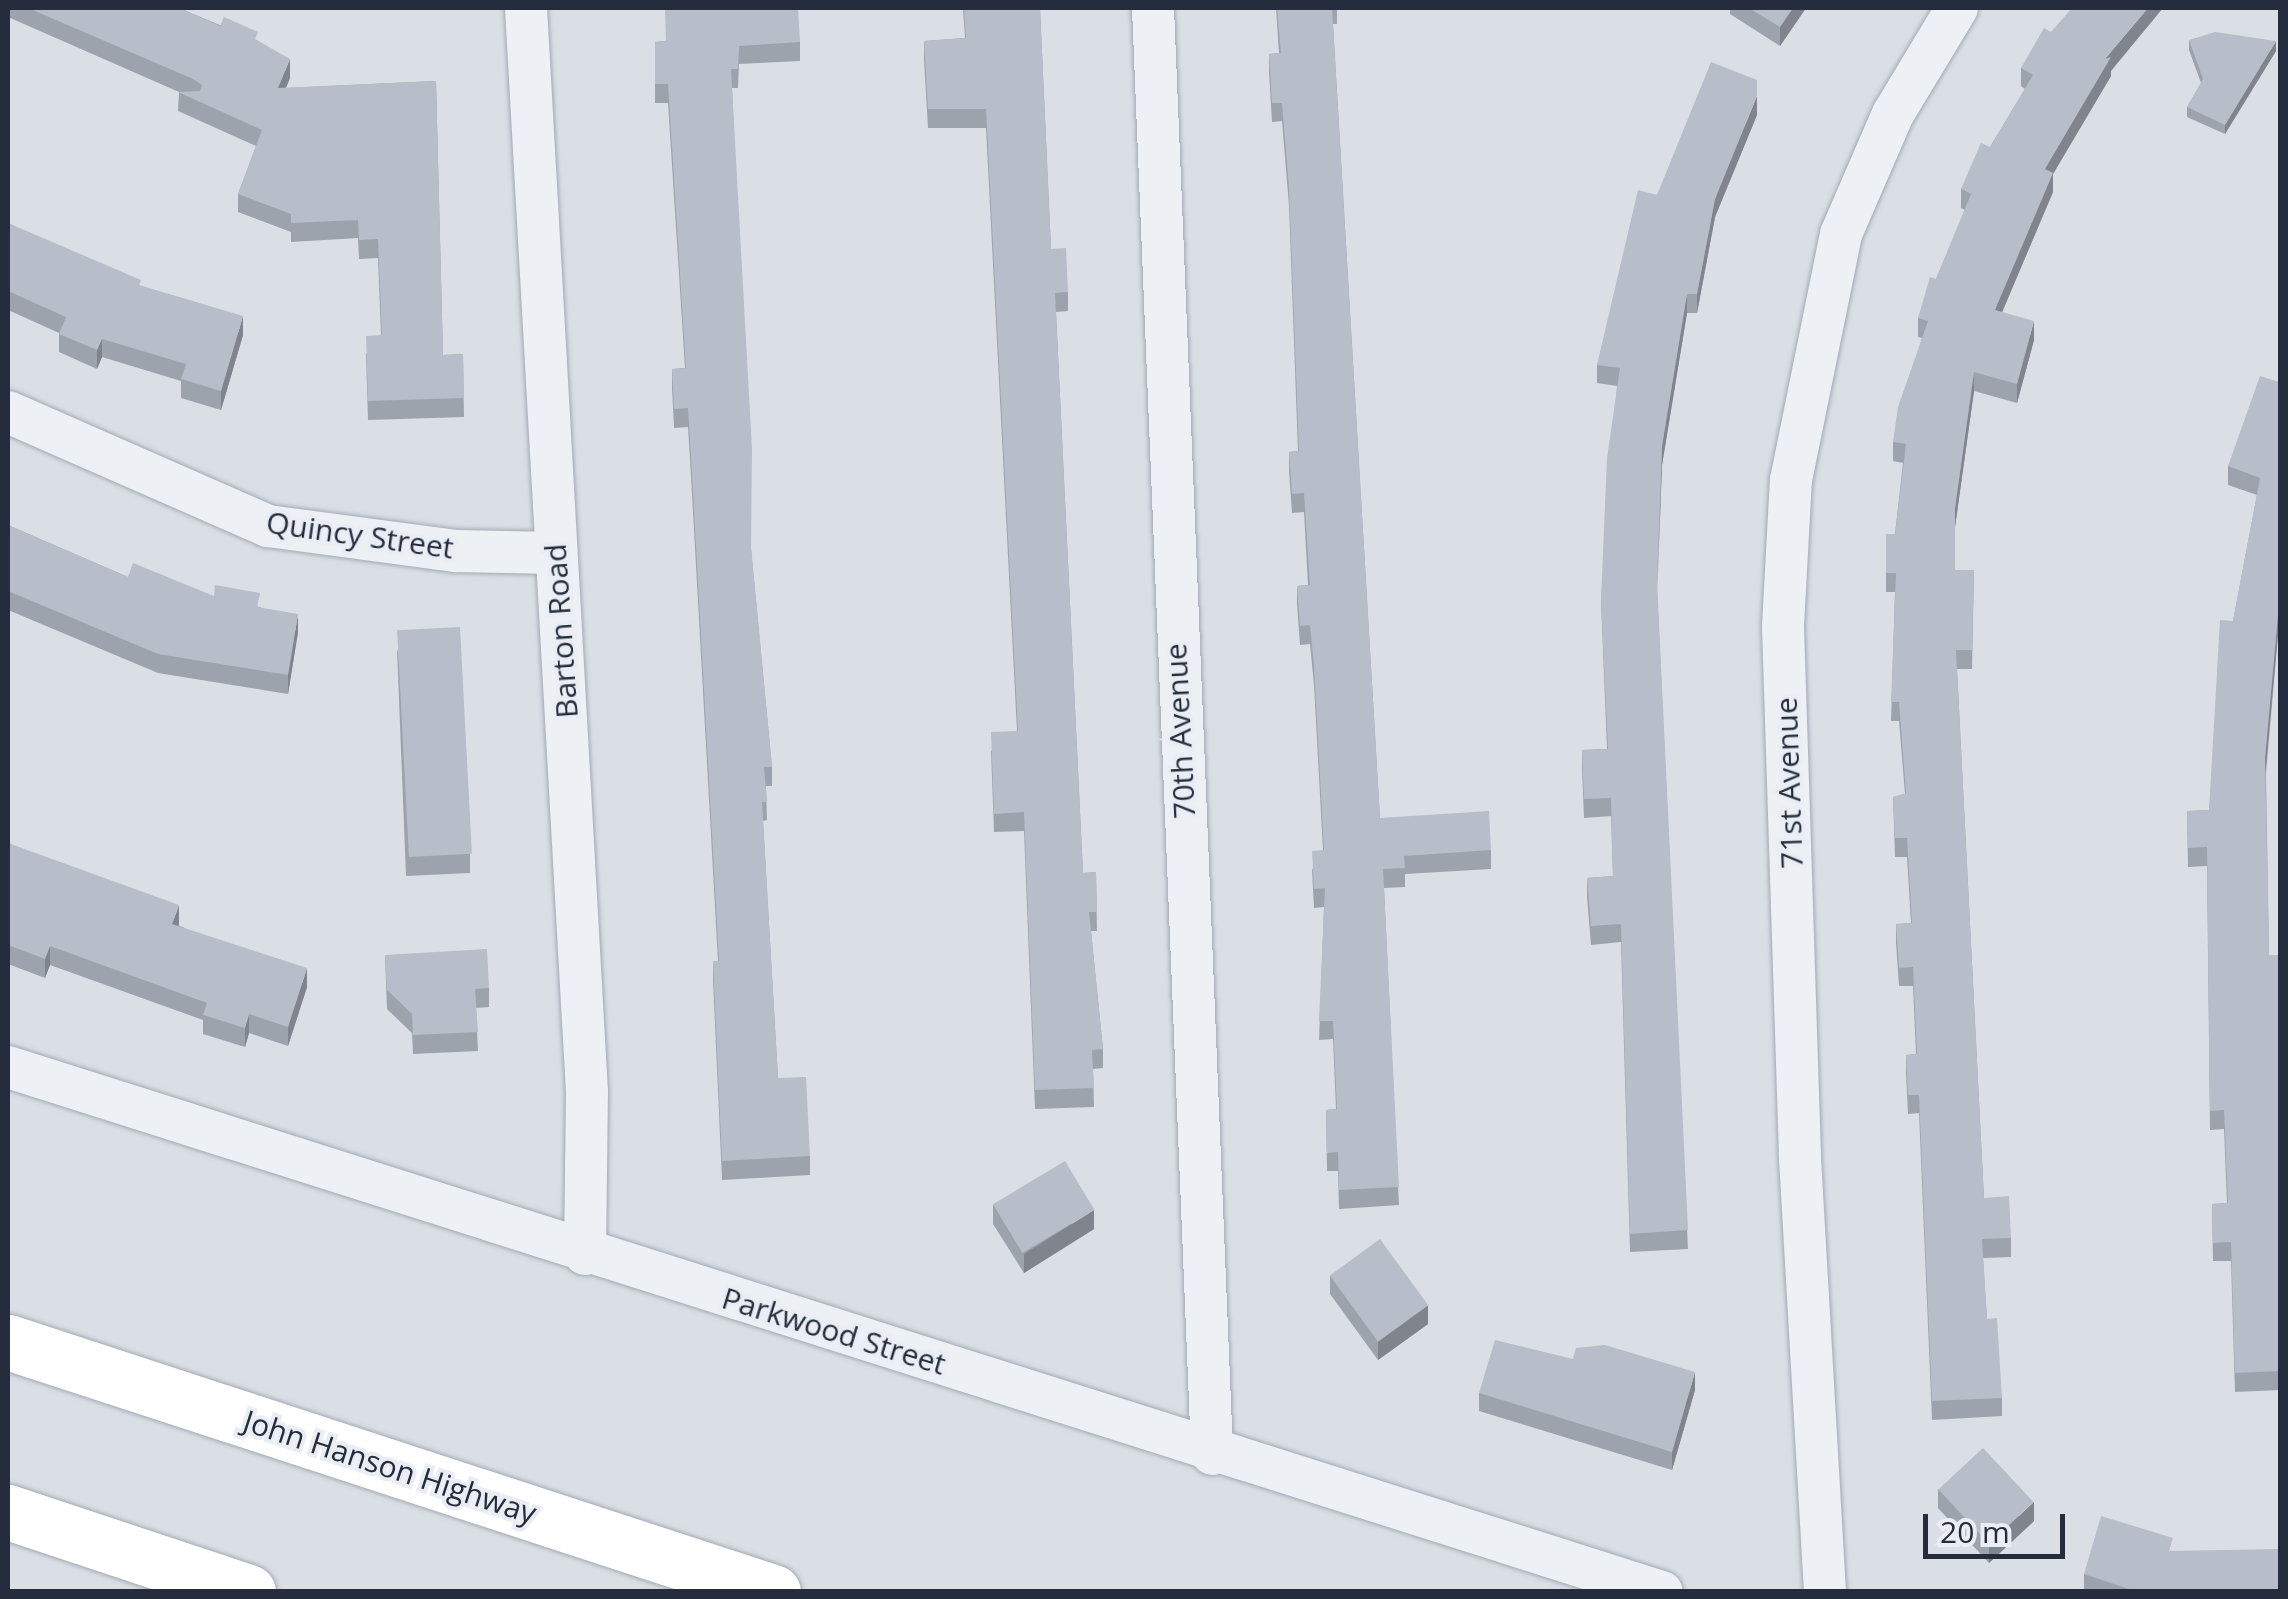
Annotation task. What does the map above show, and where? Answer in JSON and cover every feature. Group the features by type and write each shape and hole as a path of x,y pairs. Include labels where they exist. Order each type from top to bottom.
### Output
{"highway":[{"name":"John Hanson Highway","path":"8,1342 773,1592"},
{"path":"8,1512 248,1592"}],"street":[{"name":"Barton Road","path":"526,8 587,1091 585,1254"},
{"name":"70th Avenue","path":"1153,8 1212,1454"},
{"name":"71st Avenue","path":"1825,1592 1800,1156 1783,626 1791,480 1840,234 1893,114 1957,8"},
{"name":"Quincy Street","path":"8,412 268,526 423,548 556,553"},
{"name":"Parkwood Street","path":"8,1067 1212,1454 1662,1592"}],"building":[{"path":"28,8 179,8 220,26 224,17 258,32 255,39 290,59 278,88 436,81 443,355 463,354 464,398 368,401 366,336 382,335 378,239 359,240 358,220 291,223 291,214 238,194 262,130 178,92 200,91 202,85 193,79"},
{"path":"665,8 798,8 800,42 739,46 738,69 731,69 752,449 751,547 772,767 764,767 767,802 762,802 778,1078 806,1077 810,1156 722,1161 713,961 719,961 688,408 674,409 672,369 686,368 668,84 655,84 655,42 666,41"},
{"path":"964,8 1040,8 1051,249 1066,248 1068,292 1055,293 1083,873 1096,872 1097,912 1089,912 1103,1049 1092,1050 1094,1088 1035,1090 1024,812 994,814 991,732 1018,731 986,109 928,109 924,41 966,38"},
{"path":"1277,8 1332,8 1380,818 1489,811 1491,850 1404,856 1405,868 1383,869 1399,1187 1339,1190 1338,1152 1327,1153 1326,1110 1337,1109 1333,1021 1319,1021 1325,888 1314,889 1312,851 1324,850 1310,625 1300,626 1297,586 1310,585 1304,493 1292,494 1289,452 1299,451 1289,188 1282,103 1272,103 1269,54 1281,53"},
{"path":"1749,8 1793,8 1780,27"},
{"path":"2072,8 2148,8 2105,59 2111,57 2045,169 2053,173 1995,310 2034,321 2017,384 1974,372 1955,508 1955,570 1974,570 1972,650 1956,650 1984,1198 2009,1196 2011,1238 1982,1239 1987,1319 1997,1318 2002,1398 1932,1401 1919,1095 1908,1095 1906,1055 1917,1054 1913,967 1899,968 1896,924 1912,923 1907,838 1895,838 1893,797 1906,793 1899,702 1891,702 1896,573 1886,573 1886,534 1895,534 1906,444 1893,442 1898,407 1928,321 1918,318 1930,277 1936,279 1971,194 1961,189 1981,143 1990,147 2033,75 2021,68 2044,28 2051,32"},
{"path":"2215,32 2276,41 2225,125 2187,107 2203,79 2189,40"},
{"path":"1711,62 1757,80 1757,96 1715,199 1697,294 1687,294 1662,446 1657,581 1688,1230 1630,1234 1621,924 1591,926 1587,878 1613,876 1611,798 1584,799 1582,750 1608,749 1601,601 1607,458 1620,368 1597,365 1638,190 1657,195"},
{"path":"8,223 141,280 139,285 243,316 221,391 181,379 186,364 102,339 97,350 59,334 66,317 8,291"},
{"path":"2260,376 2279,382 2280,378 2280,593 2265,758 2269,955 2278,955 2280,984 2280,1371 2235,1373 2231,1242 2213,1243 2212,1204 2228,1203 2224,1110 2210,1111 2207,847 2188,848 2187,811 2209,810 2220,620 2233,621 2260,478 2228,466"},
{"path":"8,525 128,577 133,563 214,596 215,585 260,593 257,607 298,614 288,675 158,654 8,591"},
{"path":"460,627 472,854 409,857 397,630"},
{"path":"8,843 179,905 172,924 307,968 288,1027 249,1014 245,1028 203,1015 207,1003 50,946 45,959 8,945"},
{"path":"487,949 489,988 475,989 478,1032 413,1035 412,1014 387,990 385,955"},
{"path":"1065,1161 1094,1210 1022,1253 993,1204"},
{"path":"1380,1239 1428,1305 1378,1342 1330,1275"},
{"path":"1495,1340 1573,1359 1576,1348 1605,1345 1695,1372 1672,1452 1479,1393"},
{"path":"1983,1448 2033,1502 1989,1544 1938,1490"},
{"path":"2101,1516 2173,1538 2169,1551 2280,1549 2280,1592 2138,1592 2084,1574"}]}
